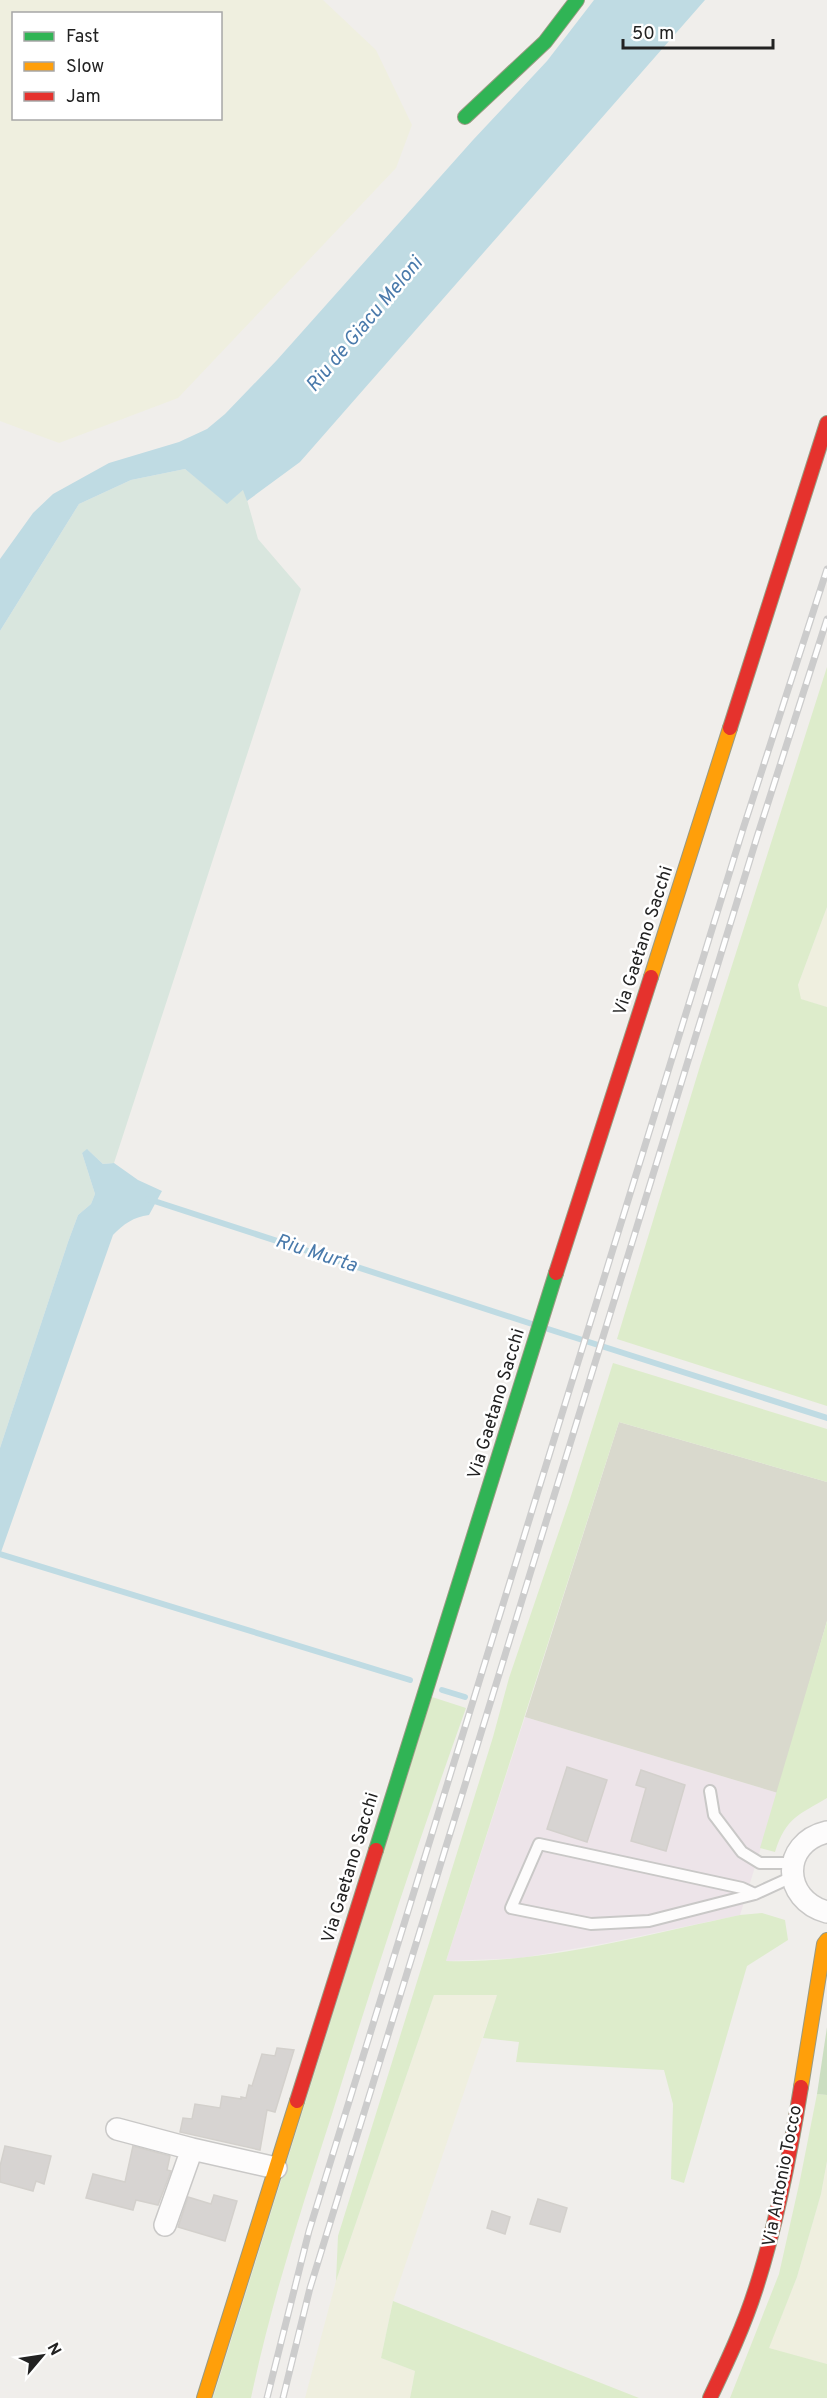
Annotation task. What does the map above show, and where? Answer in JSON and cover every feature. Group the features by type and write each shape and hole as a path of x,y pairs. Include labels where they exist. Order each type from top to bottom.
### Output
{"street":[{"path":"465,117 545,42 577,0"},
{"name":"Via Gaetano Sacchi","path":"204,2398 534,1344 827,423"},
{"path":"820,1910 803,1900 796,1889 793,1870 798,1851 806,1841 817,1834 827,1832"},
{"name":"Via Antonio Tocco","path":"710,2398 752,2301 779,2206 826,1942 820,1910"},
{"path":"117,2129 276,2168"},
{"path":"165,2225 192,2149"}],"lane":[{"path":"710,1791 714,1815 742,1852 760,1863 793,1870"},
{"path":"755,1894 742,1888 539,1844 511,1908 591,1924 649,1921 755,1894 793,1870"}],"shaded area":[{"path":"185,469 227,503 244,489 258,539 301,589 114,1163 103,1164 88,1150 82,1153 95,1194 91,1204 78,1215 0,1448 0,631 79,504 131,480"},
{"path":"619,1422 827,1482 827,1621 778,1793 525,1717"},
{"path":"525,1717 778,1793 740,1915 607,1943 521,1958 446,1961"}],"green space":[{"path":"0,0 323,0 376,50 412,125 396,168 178,398 59,443 0,421"},
{"path":"827,667 827,907 798,985 801,999 827,1007 827,1406 617,1339 700,1066"},
{"path":"827,907 827,1007 800,999 798,985"},
{"path":"613,1363 827,1429 827,1482 619,1422 446,1961 483,1961 557,1953 740,1915 762,1913 785,1920 788,1940 747,1966 684,2183 671,2179 673,2104 664,2070 516,2062 519,2042 483,2038 497,1995 434,1995 336,2281 338,2236 493,1737 509,1678 570,1499"},
{"path":"827,1621 827,1798 801,1813 789,1824 775,1852 760,1848"},
{"path":"432,1697 466,1708 397,1910 298,2219 268,2326 251,2398 213,2398"},
{"path":"434,1995 497,1995 393,2301 381,2358 415,2371 410,2398 305,2398 336,2281"},
{"path":"827,2027 827,2095 817,2094"},
{"path":"817,2094 827,2095 827,2161 821,2194 797,2277 769,2348 827,2364 827,2398 730,2398 779,2274"},
{"path":"827,2161 827,2364 768,2349 797,2277 821,2194"},
{"path":"393,2301 639,2398 410,2398 415,2371 381,2358"}],"water":[{"name":"Riu de Giacu Meloni","path":"594,0 705,0 300,462 247,501 243,490 227,504 185,469 131,480 79,504 0,631 0,559 33,513 53,494 109,463 179,442 207,429 225,414 277,360 473,140 547,61"},
{"path":"87,1149 103,1164 114,1163 138,1180 162,1191 149,1215 129,1222 113,1235 0,1555 0,1448 78,1215 91,1204 95,1194 82,1153"}],"building":[{"path":"567,1767 607,1780 587,1842 547,1829"},
{"path":"641,1770 685,1785 666,1851 631,1841 646,1788 636,1785"},
{"path":"277,2048 294,2050 275,2112 267,2110 260,2150 180,2132 183,2118 192,2119 195,2104 220,2108 222,2096 246,2098 262,2054 275,2056"},
{"path":"5,2146 51,2156 44,2184 36,2181 33,2191 0,2182 0,2166"},
{"path":"133,2146 170,2156 167,2170 171,2171 158,2205 136,2200 133,2210 86,2198 93,2174 125,2182"},
{"path":"214,2195 237,2201 225,2241 178,2227 188,2197 211,2204"},
{"path":"538,2199 567,2208 560,2232 530,2224"},
{"path":"492,2211 510,2217 505,2234 487,2228"}],"waterway":[{"name":"Riu Murta","path":"148,1199 532,1324"},
{"name":"Riu Murta","path":"548,1329 827,1418"},
{"path":"0,1554 410,1680"},
{"path":"442,1690 465,1697"}],"railway":[{"path":"267,2398 309,2231 743,829 827,569"},
{"path":"283,2398 310,2288 757,837 827,619"}],"traffic: fast":[{"path":"465,117 545,42 577,0"},
{"path":"376,1850 556,1273"}],"traffic: slow":[{"path":"651,977 730,728"},
{"path":"801,2087 824,1944 827,1940"},
{"path":"204,2398 297,2101"}],"traffic: jam":[{"path":"730,728 827,423"},
{"path":"556,1273 651,977"},
{"path":"297,2101 376,1850"},
{"path":"710,2398 741,2330 764,2263 782,2189 801,2087"}]}
